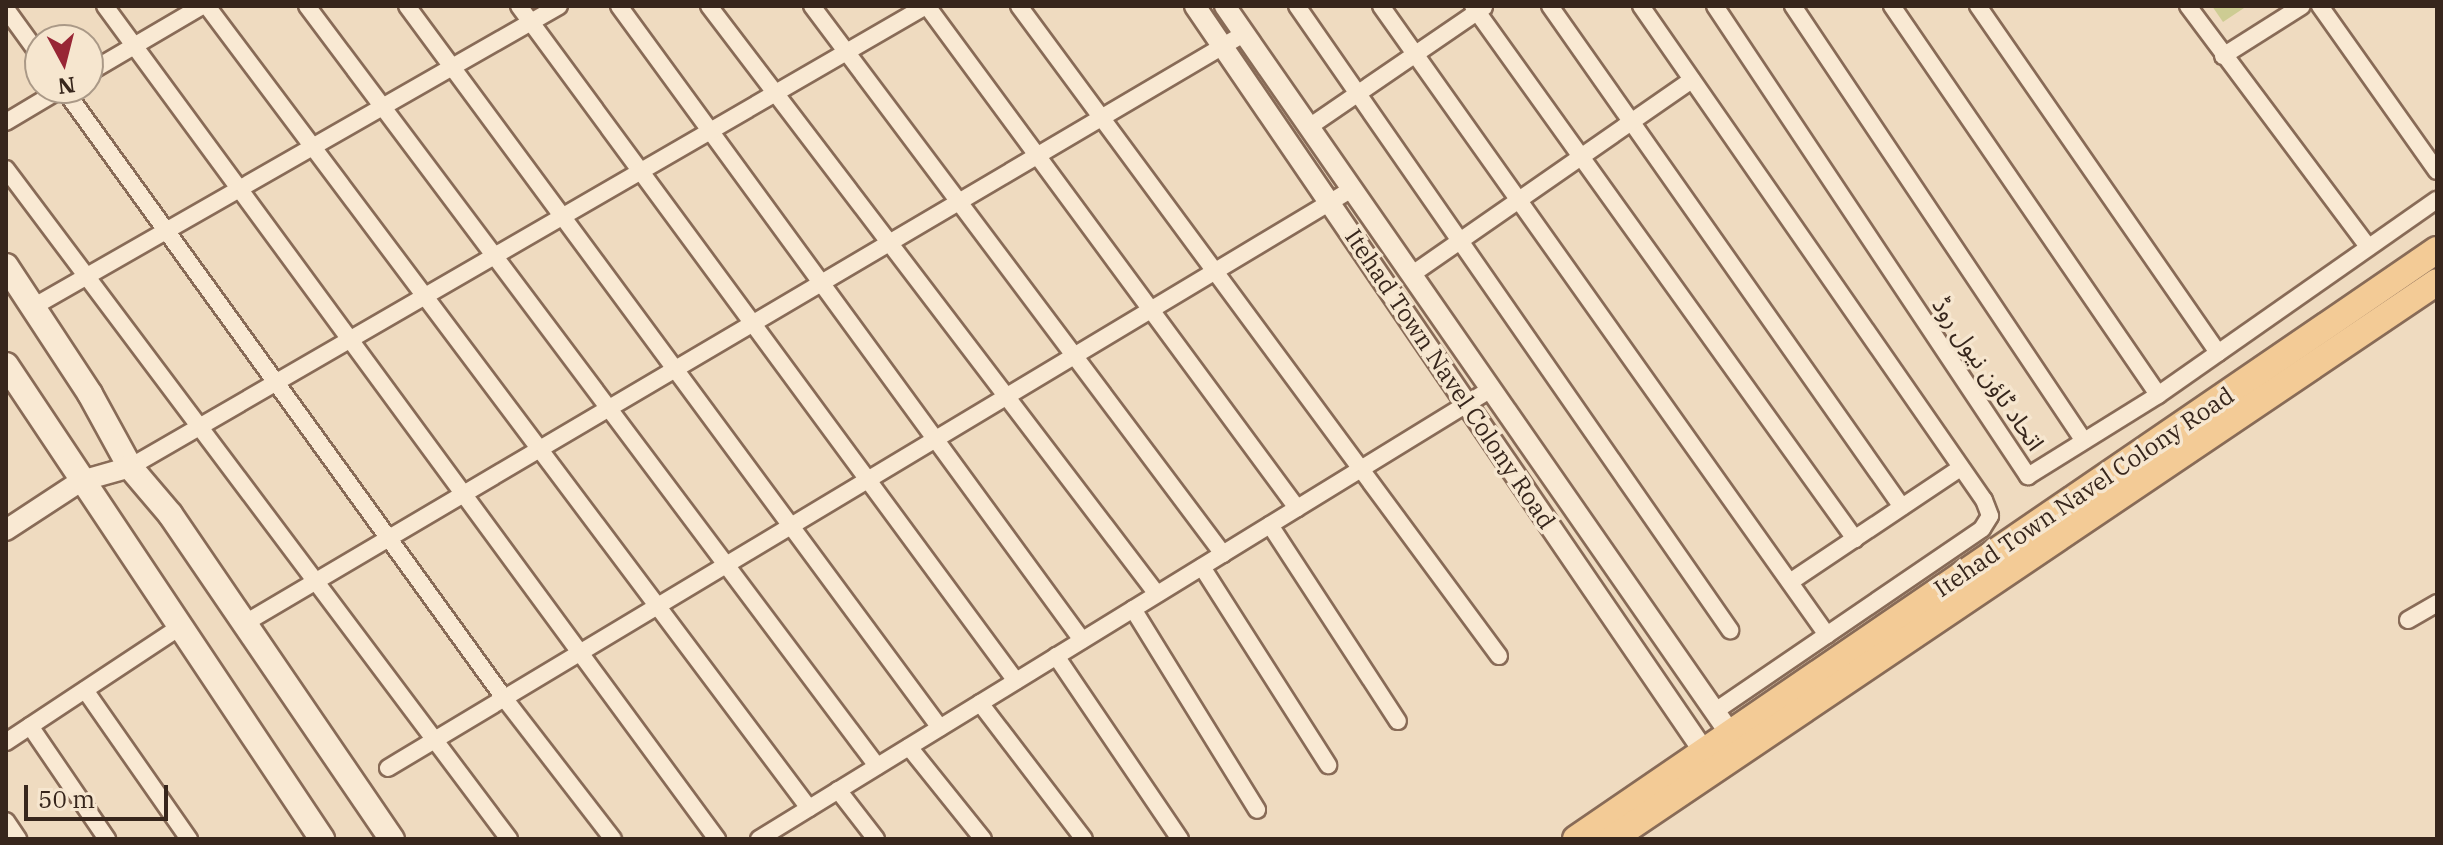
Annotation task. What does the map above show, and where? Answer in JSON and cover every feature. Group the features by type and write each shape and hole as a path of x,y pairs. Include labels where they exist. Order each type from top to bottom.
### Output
{"main road":[{"name":"Itehad Town Navel Colony Road","path":"1737,743 2437,250"},
{"path":"6,266 90,394 130,467 170,514 392,839"},
{"name":"Itehad Town Navel Colony Road","path":"1576,839 1710,761 2437,282"},
{"path":"6,365 81,481 183,625 322,839"},
{"name":"Itehad Town Navel Colony Road","path":"1612,839 1710,761"}],"street":[{"path":"105,6 717,839"},
{"path":"104,64 204,6 809,808"},
{"path":"307,6 877,766"},
{"path":"407,6 940,728"},
{"path":"519,6 1016,681"},
{"path":"33,307 559,6"},
{"path":"619,6 1082,640"},
{"path":"709,6 1157,594"},
{"path":"812,6 1223,554"},
{"path":"6,530 81,481 130,467 201,427 926,6 1297,508"},
{"path":"1019,6 1499,656"},
{"name":"Itehad Town Navel Colony Road","path":"1195,6 1710,761"},
{"name":"Itehad Town Navel Colony Road","path":"1225,6 1737,743"},
{"path":"1297,6 1730,630"},
{"path":"1381,6 1827,635"},
{"path":"1550,6 1902,507"},
{"path":"1641,6 1959,469 1984,500 1990,516 1982,529 1715,711"},
{"name":"اتحاد ٹاؤن نیول روڈ","path":"1715,6 2028,476 2158,395 2437,200"},
{"path":"1793,6 2084,441"},
{"path":"1892,6 2158,395"},
{"path":"1978,6 2218,353"},
{"path":"2188,6 2368,247"},
{"path":"2223,56 2302,6"},
{"path":"2320,6 2437,171"},
{"path":"1309,127 1479,8 1581,157 1855,539"},
{"path":"6,9 24,34"},
{"path":"245,623 1245,33"},
{"path":"1411,275 1692,80"},
{"path":"6,122 63,88 504,698 613,839"},
{"path":"6,169 509,839"},
{"path":"388,768 1352,189"},
{"path":"767,837 838,790 1491,389"},
{"path":"1790,582 1959,469"},
{"path":"1270,525 1398,721"},
{"path":"1202,567 1328,765"},
{"path":"2408,620 2437,603"},
{"path":"1133,609 1257,810"},
{"path":"6,742 183,625"},
{"path":"1056,656 1180,839"},
{"path":"85,690 189,839"},
{"path":"980,703 1084,839"},
{"path":"30,726 107,839"},
{"path":"909,747 983,839"},
{"path":"838,790 876,839"}],"shaded area":[{"path":"2212,6 2247,6 2223,22"}]}
